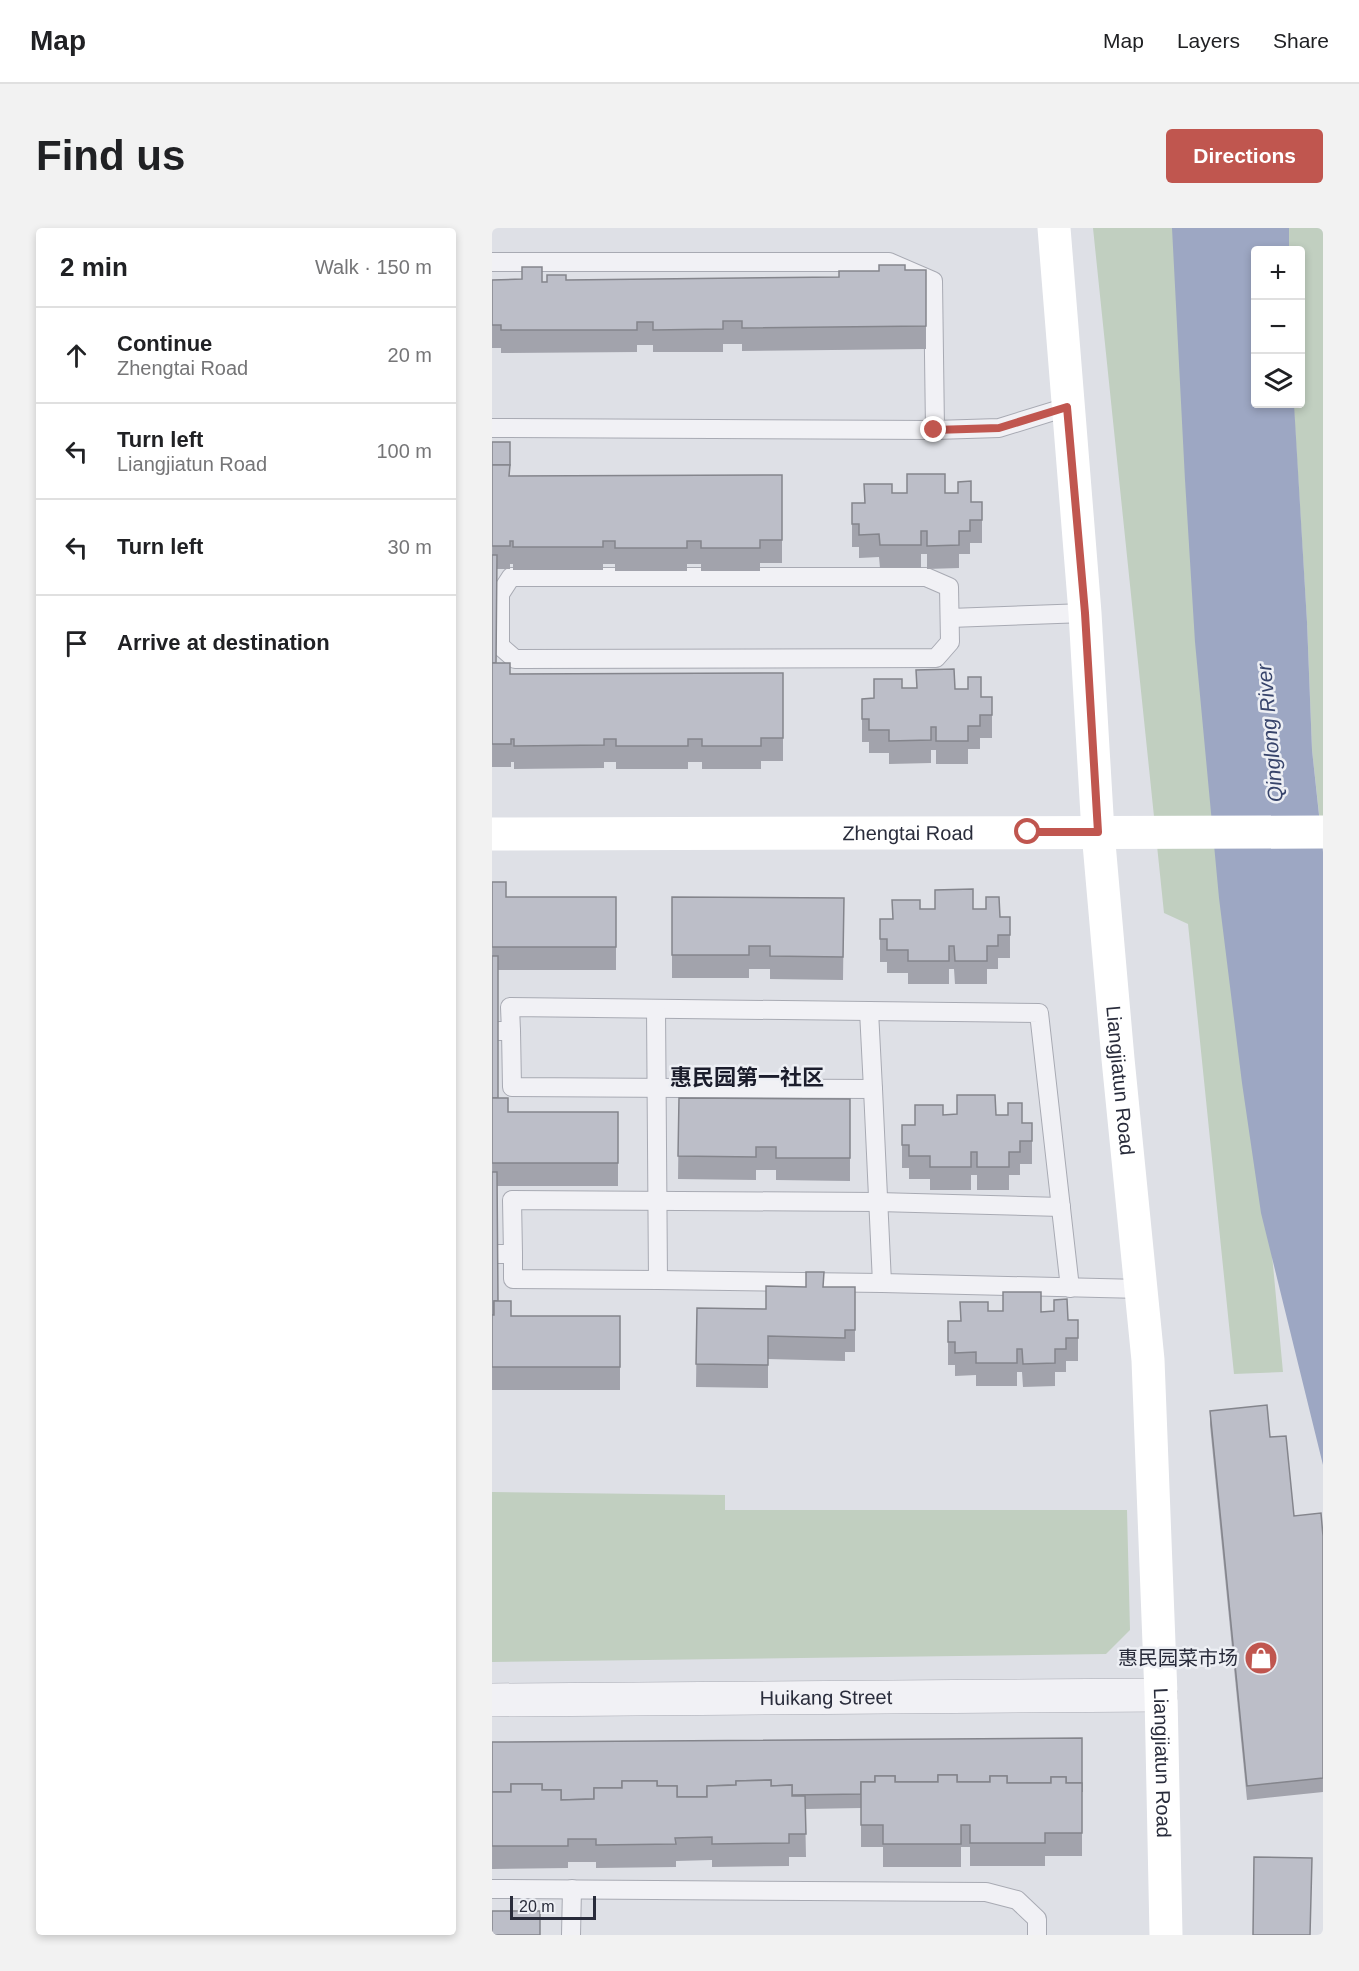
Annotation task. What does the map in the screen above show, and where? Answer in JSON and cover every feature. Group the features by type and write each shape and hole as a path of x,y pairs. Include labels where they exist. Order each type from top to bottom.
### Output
{"street":[{"name":"Liangjiatun Road","path":"1054,228 1085,613 1098,832 1148,1360 1161,1695 1166,1935"},
{"name":"Zhengtai Road","path":"492,834 1323,832"},
{"name":"Huikang Street","path":"492,1700 1161,1695"}],"lane":[{"path":"492,262 890,262 933,281 934,430"},
{"path":"492,428 934,430 999,428 1067,407"},
{"path":"511,577 926,577 949,587 950,618 950,642 936,658 515,659 500,646 500,594 511,577"},
{"path":"950,618 1085,613"},
{"path":"873,1089 512,1087 505,1031 510,1007 1040,1013 1070,1287"},
{"path":"656,1009 658,1280"},
{"path":"869,1011 882,1283"},
{"path":"1061,1207 878,1202 512,1200 505,1254 513,1279 882,1283 1141,1289"},
{"path":"492,1888 986,1892 1017,1900 1037,1919 1037,1935"},
{"path":"571,1935 572,1888"}],"green space":[{"path":"1093,228 1176,228 1283,1372 1234,1374 1188,924 1164,913"},
{"path":"1289,228 1323,228 1323,850 1312,750 1294,411 1294,408 1305,408 1305,246 1289,246"},
{"path":"492,1492 725,1495 725,1510 1127,1510 1130,1630 1106,1654 492,1662"}],"water":[{"name":"Qinglong River","path":"1172,228 1289,228 1289,246 1251,246 1251,408 1294,408 1312,750 1323,852 1323,1465 1261,1213 1242,1083 1219,898 1195,642"}],"building":[{"path":"879,265 905,265 905,270 926,270 926,326 742,328 742,321 723,321 723,329 653,330 653,322 637,322 637,330 501,330 501,325 492,325 492,280 522,279 522,267 542,267 542,282 547,282 547,275 566,275 566,280 839,277 839,271 879,271"},
{"path":"492,442 510,442 510,465 492,465"},
{"path":"492,465 510,465 509,476 782,475 782,540 760,540 760,548 701,548 701,541 687,541 687,548 615,548 615,541 603,541 603,547 513,547 513,541 510,541 510,546 492,546"},
{"path":"907,474 945,474 945,493 958,493 958,482 971,481 971,502 982,502 982,520 970,520 970,531 959,531 959,545 927,546 927,531 921,531 921,545 880,545 879,534 859,535 859,524 852,524 852,503 865,503 864,484 892,484 892,493 907,493"},
{"path":"492,555 497,555 496,663 492,663"},
{"path":"492,663 510,663 510,674 783,673 783,738 761,738 761,746 702,746 702,739 688,739 688,746 616,746 616,739 604,739 604,745 514,746 514,739 511,739 511,744 492,744"},
{"path":"954,669 955,689 968,689 968,677 981,677 981,697 992,697 992,715 980,715 980,726 968,726 968,741 936,741 936,727 931,727 931,740 889,741 889,730 869,730 869,719 862,719 862,699 874,698 874,679 902,679 902,688 917,688 916,670"},
{"path":"492,882 506,882 506,897 616,897 616,947 492,947"},
{"path":"973,889 973,909 986,909 986,897 999,897 1000,917 1010,917 1010,935 998,935 998,946 987,946 987,961 955,961 954,946 949,946 949,961 908,961 908,950 887,950 887,939 880,939 880,919 893,919 892,900 920,900 920,909 935,909 935,890"},
{"path":"672,897 844,898 843,957 770,956 770,946 749,946 749,955 672,955"},
{"path":"492,956 498,956 498,1098 492,1098"},
{"path":"957,1095 995,1095 996,1115 1008,1115 1008,1103 1022,1103 1022,1123 1032,1123 1032,1141 1020,1141 1020,1152 1009,1152 1009,1167 977,1167 977,1152 971,1152 971,1167 930,1167 930,1156 909,1156 909,1145 902,1145 902,1125 915,1125 915,1105 943,1105 943,1115 957,1114"},
{"path":"492,1098 508,1098 508,1112 618,1112 618,1163 492,1163"},
{"path":"679,1098 850,1099 850,1158 776,1158 776,1147 756,1147 756,1157 678,1156"},
{"path":"492,1172 497,1172 498,1301 494,1301 494,1315 492,1315"},
{"path":"806,1272 824,1272 823,1287 855,1287 855,1330 845,1330 845,1338 768,1336 768,1365 696,1364 697,1308 766,1309 766,1286 806,1287"},
{"path":"1003,1292 1041,1292 1041,1312 1054,1311 1054,1300 1067,1299 1068,1320 1078,1320 1078,1338 1066,1338 1066,1349 1055,1349 1055,1363 1023,1364 1022,1349 1017,1349 1017,1363 976,1363 976,1352 955,1353 955,1342 948,1342 948,1321 961,1321 960,1302 988,1302 988,1311 1003,1311"},
{"path":"494,1301 511,1301 511,1316 620,1316 620,1367 492,1367"},
{"name":"惠民园菜市场","path":"1267,1405 1270,1437 1286,1436 1294,1516 1321,1513 1323,1536 1323,1778 1247,1786 1210,1411"},
{"path":"1082,1738 1082,1783 1066,1783 1066,1777 1051,1777 1051,1783 1007,1783 1007,1776 990,1776 990,1782 957,1782 957,1775 938,1775 938,1782 895,1782 895,1776 875,1776 875,1782 861,1782 861,1794 792,1795 792,1785 771,1786 771,1780 736,1781 736,1785 707,1786 707,1797 677,1797 677,1786 657,1786 657,1781 622,1781 622,1788 594,1788 594,1799 561,1800 561,1790 542,1790 542,1784 511,1784 511,1792 492,1792 492,1742"},
{"path":"938,1775 957,1775 957,1782 990,1782 990,1776 1007,1776 1007,1783 1051,1783 1051,1777 1066,1777 1066,1783 1082,1783 1082,1833 1045,1833 1045,1843 970,1843 970,1825 961,1825 961,1844 883,1844 883,1825 861,1825 861,1782 875,1782 875,1776 895,1776 895,1782 938,1782"},
{"path":"771,1780 771,1786 792,1785 792,1796 805,1796 806,1834 789,1834 789,1843 712,1844 712,1837 675,1838 676,1844 596,1845 596,1839 568,1839 568,1846 492,1846 492,1792 511,1792 511,1784 542,1784 542,1790 561,1790 561,1800 594,1799 594,1788 622,1788 622,1781 657,1781 657,1786 677,1786 677,1797 707,1797 707,1786 736,1785 736,1781"},
{"path":"1254,1857 1312,1858 1310,1935 1253,1935"},
{"path":"492,1911 540,1911 540,1935 492,1935"}],"place":[{"name":"惠民园菜市场","path":"1261,1658"}],"district":[{"name":"惠民园第一社区","path":"747,1077"}],"route":[{"path":"934,430 999,428 1067,407 1085,613 1098,832 1028,832"}]}
